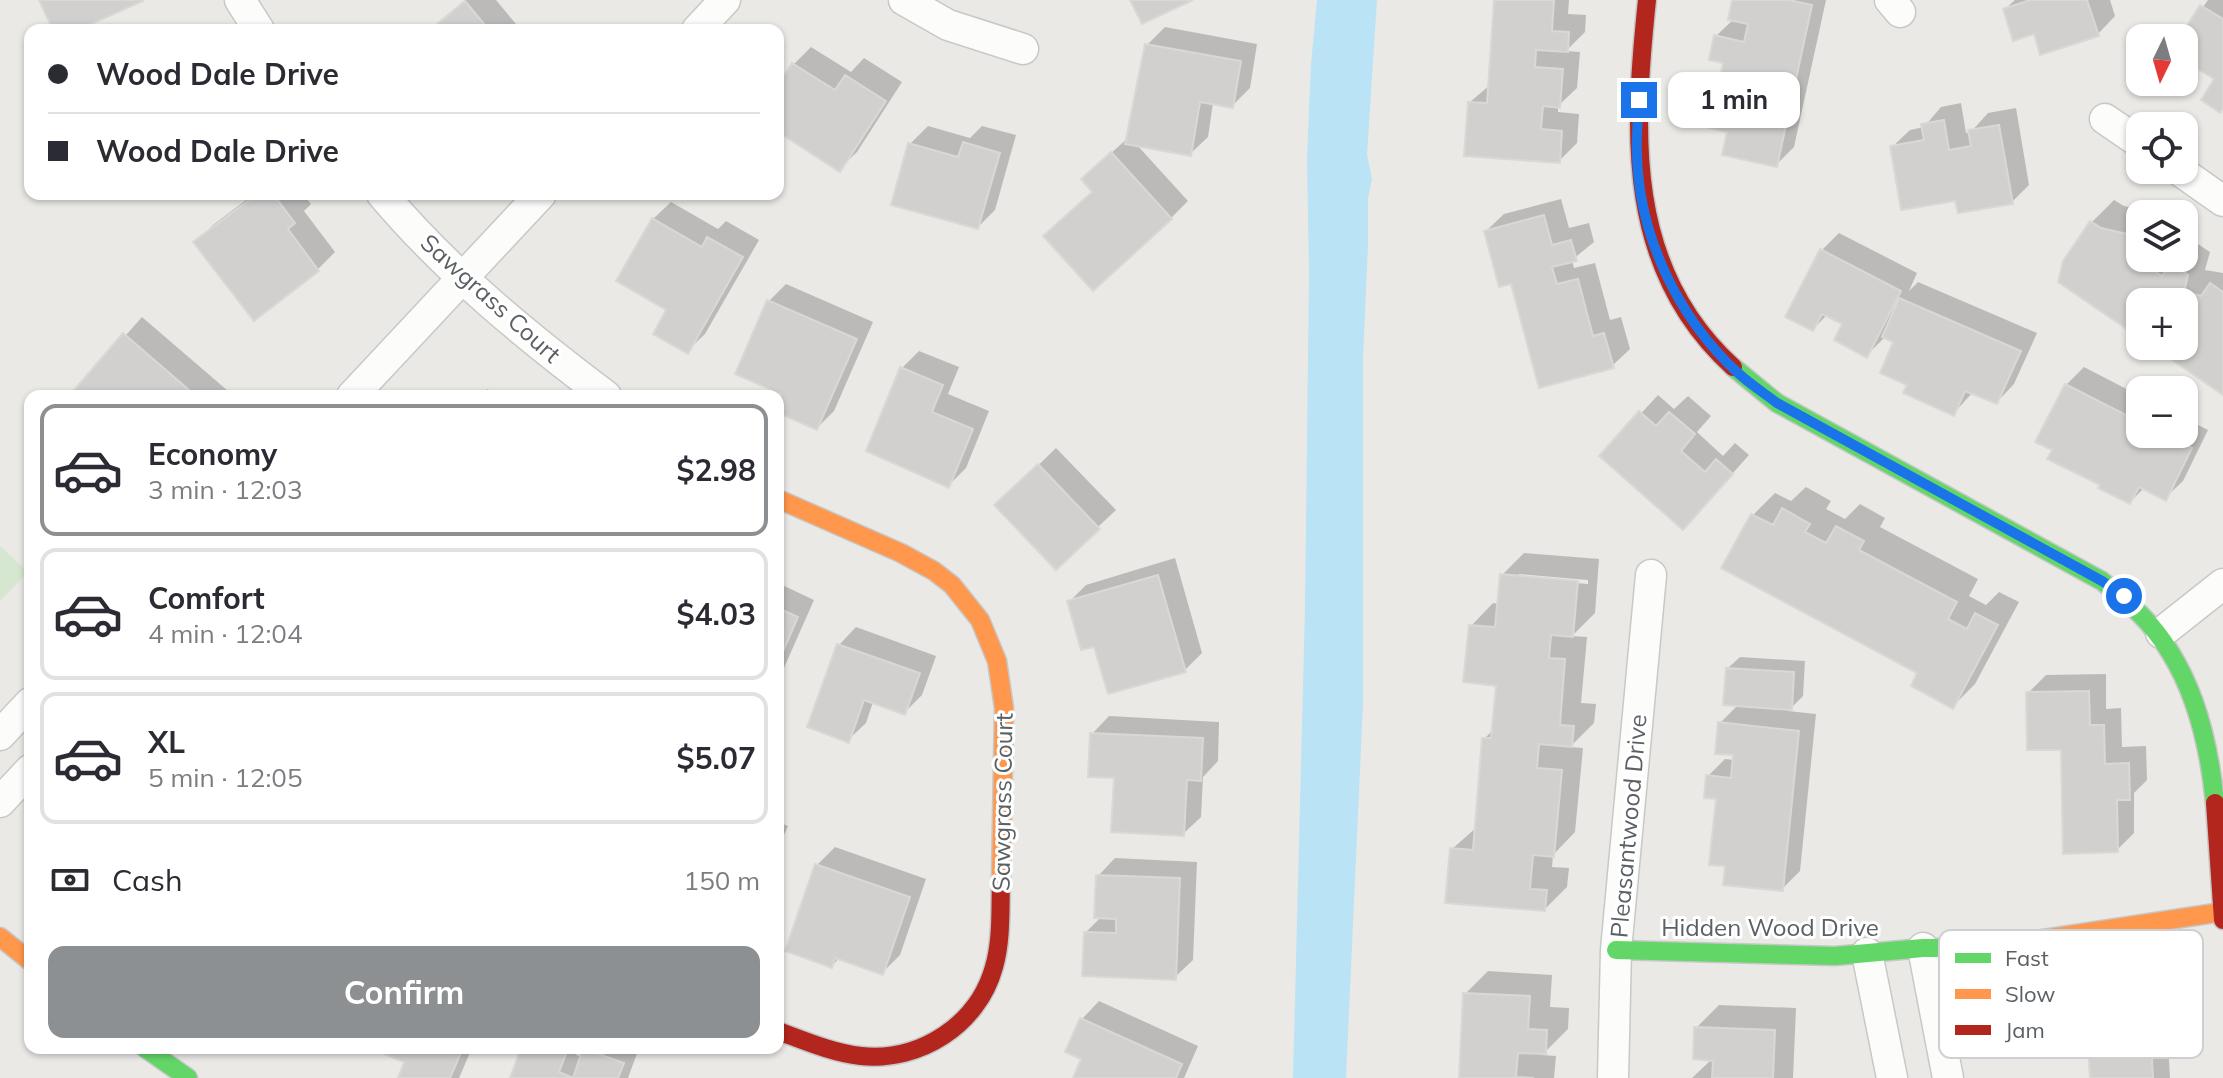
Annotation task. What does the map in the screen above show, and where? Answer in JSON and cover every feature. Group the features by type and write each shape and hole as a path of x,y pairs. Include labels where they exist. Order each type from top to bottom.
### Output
{"street":[{"path":"240,0 255,24"},
{"path":"703,24 725,0"},
{"path":"904,0 948,25 1023,49"},
{"path":"1647,0 1639,71 1637,156 1642,205 1656,252 1677,297 1704,338 1738,373 1777,403 2102,581 2133,605 2161,633 2192,684 2208,735 2223,920"},
{"path":"2105,119 2126,133"},
{"path":"2198,183 2223,201"},
{"name":"Sawgrass Court","path":"388,200 462,278 537,344 598,390"},
{"path":"358,390 535,200"},
{"name":"Sawgrass Court","path":"784,502 912,558 935,571 955,588 987,630 1003,681 1004,708 999,937 990,980 980,1000 948,1034 906,1053 860,1056 784,1033"},
{"name":"Pleasantwood Drive","path":"1613,1078 1616,950 1651,575"},
{"path":"2161,633 2223,584"},
{"path":"0,735 24,709"},
{"path":"0,802 24,776"},
{"name":"Hidden Wood Drive","path":"2104,930 2222,912"},
{"path":"0,937 24,956"},
{"path":"1923,948 1939,1031"},
{"name":"Hidden Wood Drive","path":"1616,950 1835,956 1939,948"},
{"path":"1867,953 1892,1078"},
{"path":"154,1054 188,1078"},
{"path":"1944,1058 1948,1078"}],"green space":[{"path":"0,546 24,568 24,576 0,601"}],"water":[{"path":"1317,0 1377,0 1367,155 1372,179 1368,198 1363,358 1363,704 1346,1078 1293,1078 1305,608 1309,273 1307,158"}],"building":[{"path":"39,0 143,1 91,24 50,24"},
{"path":"1130,0 1193,0 1142,24"},
{"path":"1494,0 1554,0 1552,31 1569,32 1568,52 1536,50 1535,67 1563,69 1560,108 1543,106 1541,129 1562,131 1560,163 1464,156 1468,102 1487,103"},
{"path":"1732,0 1789,0 1812,5 1777,167 1722,155 1727,132 1709,128 1723,63 1709,60 1714,35 1744,42 1748,24 1728,20"},
{"path":"2030,0 2087,0 2099,36 2040,55 2034,34 2013,41 2003,9"},
{"path":"465,1 484,24 437,24"},
{"path":"2200,5 2223,19 2223,109 2220,113 2201,100 2214,79 2198,69 2198,24 2188,24"},
{"path":"1145,44 1241,61 1233,108 1200,102 1191,156 1125,144"},
{"path":"792,63 835,90 845,75 886,101 840,172 784,136 784,76"},
{"path":"1944,120 1949,150 1971,146 1968,130 1999,125 2013,204 1958,213 1955,201 1901,210 1890,146 1924,140 1921,124"},
{"path":"963,142 1000,153 978,229 891,205 908,143 958,157"},
{"path":"1111,152 1172,219 1093,291 1043,236 1092,192 1081,179"},
{"path":"249,200 278,200 295,223 288,229 319,271 254,321 193,242"},
{"path":"1544,215 1552,245 1571,240 1577,261 1552,267 1557,284 1578,279 1593,336 1604,333 1614,368 1539,388 1511,284 1499,287 1484,231"},
{"path":"652,218 702,247 707,237 743,257 688,354 653,334 666,310 616,281"},
{"path":"2090,221 2101,228 2126,234 2126,272 2156,272 2162,276 2165,272 2184,272 2188,275 2185,288 2126,288 2126,328 2058,282 2063,261"},
{"path":"1820,249 1901,291 1867,358 1834,340 1842,324 1822,314 1813,331 1785,317"},
{"path":"2210,283 2223,292 2223,395 2172,360 2198,360 2198,295 2201,296"},
{"path":"1899,298 2021,351 1997,404 1965,391 1954,416 1903,393 1907,385 1880,373 1893,342 1882,337"},
{"path":"767,300 857,339 817,430 784,416 784,390 772,390 735,374"},
{"path":"123,333 189,390 74,390"},
{"path":"900,367 943,385 932,412 973,429 949,488 866,451"},
{"path":"2065,384 2126,415 2126,448 2192,448 2166,501 2139,487 2130,504 2098,488 2100,485 2047,459 2052,450 2035,442"},
{"path":"1639,411 1656,426 1669,412 1695,434 1681,451 1705,472 1716,459 1733,474 1683,530 1599,456"},
{"path":"1038,464 1100,529 1056,570 994,505"},
{"path":"1782,508 1810,524 1805,532 1826,543 1836,526 1864,541 1859,550 1957,602 1948,619 1967,629 1975,613 1998,625 1953,709 1911,686 1917,673 1721,568 1751,514 1773,525"},
{"path":"1500,574 1578,581 1573,637 1551,635 1549,658 1565,659 1560,725 1574,726 1572,747 1539,744 1537,768 1562,770 1554,857 1533,855 1530,889 1547,890 1545,911 1445,903 1450,848 1473,850 1482,738 1491,738 1496,686 1463,682 1469,625 1495,627"},
{"path":"1158,575 1186,672 1108,694 1094,647 1081,650 1067,601"},
{"path":"784,611 798,617 784,649"},
{"path":"837,644 920,673 905,715 864,700 849,743 807,727"},
{"path":"1726,668 1794,672 1792,710 1723,705"},
{"path":"2089,691 2090,725 2104,725 2105,764 2129,763 2130,800 2117,800 2118,852 2063,854 2061,750 2027,750 2026,692"},
{"path":"1718,722 1799,731 1783,891 1723,885 1725,866 1709,865 1716,799 1704,798 1706,775 1731,778 1733,755 1715,754"},
{"path":"1090,733 1203,738 1201,781 1187,780 1184,836 1111,832 1114,778 1088,777"},
{"path":"815,864 910,897 883,975 835,958 832,968 785,951"},
{"path":"1096,875 1180,878 1176,980 1082,976 1084,932 1116,933 1116,919 1094,918"},
{"path":"1463,993 1530,996 1528,1029 1547,1030 1546,1054 1518,1053 1516,1077 1534,1078 1459,1078"},
{"path":"1080,1018 1182,1064 1176,1078 1073,1078 1081,1059 1065,1052"},
{"path":"1694,1027 1775,1030 1773,1078 1712,1078 1713,1061 1693,1059"},
{"path":"385,1054 460,1054 450,1078 398,1078 404,1062"},
{"path":"519,1054 566,1054 559,1072 573,1078 510,1078"},
{"path":"581,1054 599,1054 624,1063 618,1078 573,1078"},
{"path":"2089,1058 2152,1058 2153,1078 2090,1078"}],"traffic: fast":[{"path":"1733,367 1777,403 2102,581 2131,605 2172,655 2194,701 2207,751 2215,803"},
{"path":"1616,950 1835,956 1939,948"},
{"path":"154,1054 188,1078"}],"traffic: slow":[{"path":"784,502 901,553 934,571 952,585 980,620 997,661 1004,708 1001,881"},
{"path":"2102,930 2222,912"},
{"path":"0,937 24,956"}],"traffic: jam":[{"path":"1647,0 1639,100 1644,197 1655,243 1672,287 1698,329 1733,367"},
{"path":"2215,803 2223,920"},
{"path":"784,1033 861,1056 904,1053 944,1036 975,1006 994,967 1001,881"}],"route":[{"path":"1639,100 1637,156 1642,205 1656,252 1677,297 1704,338 1738,373 1777,403 2102,581 2124,596"}]}
